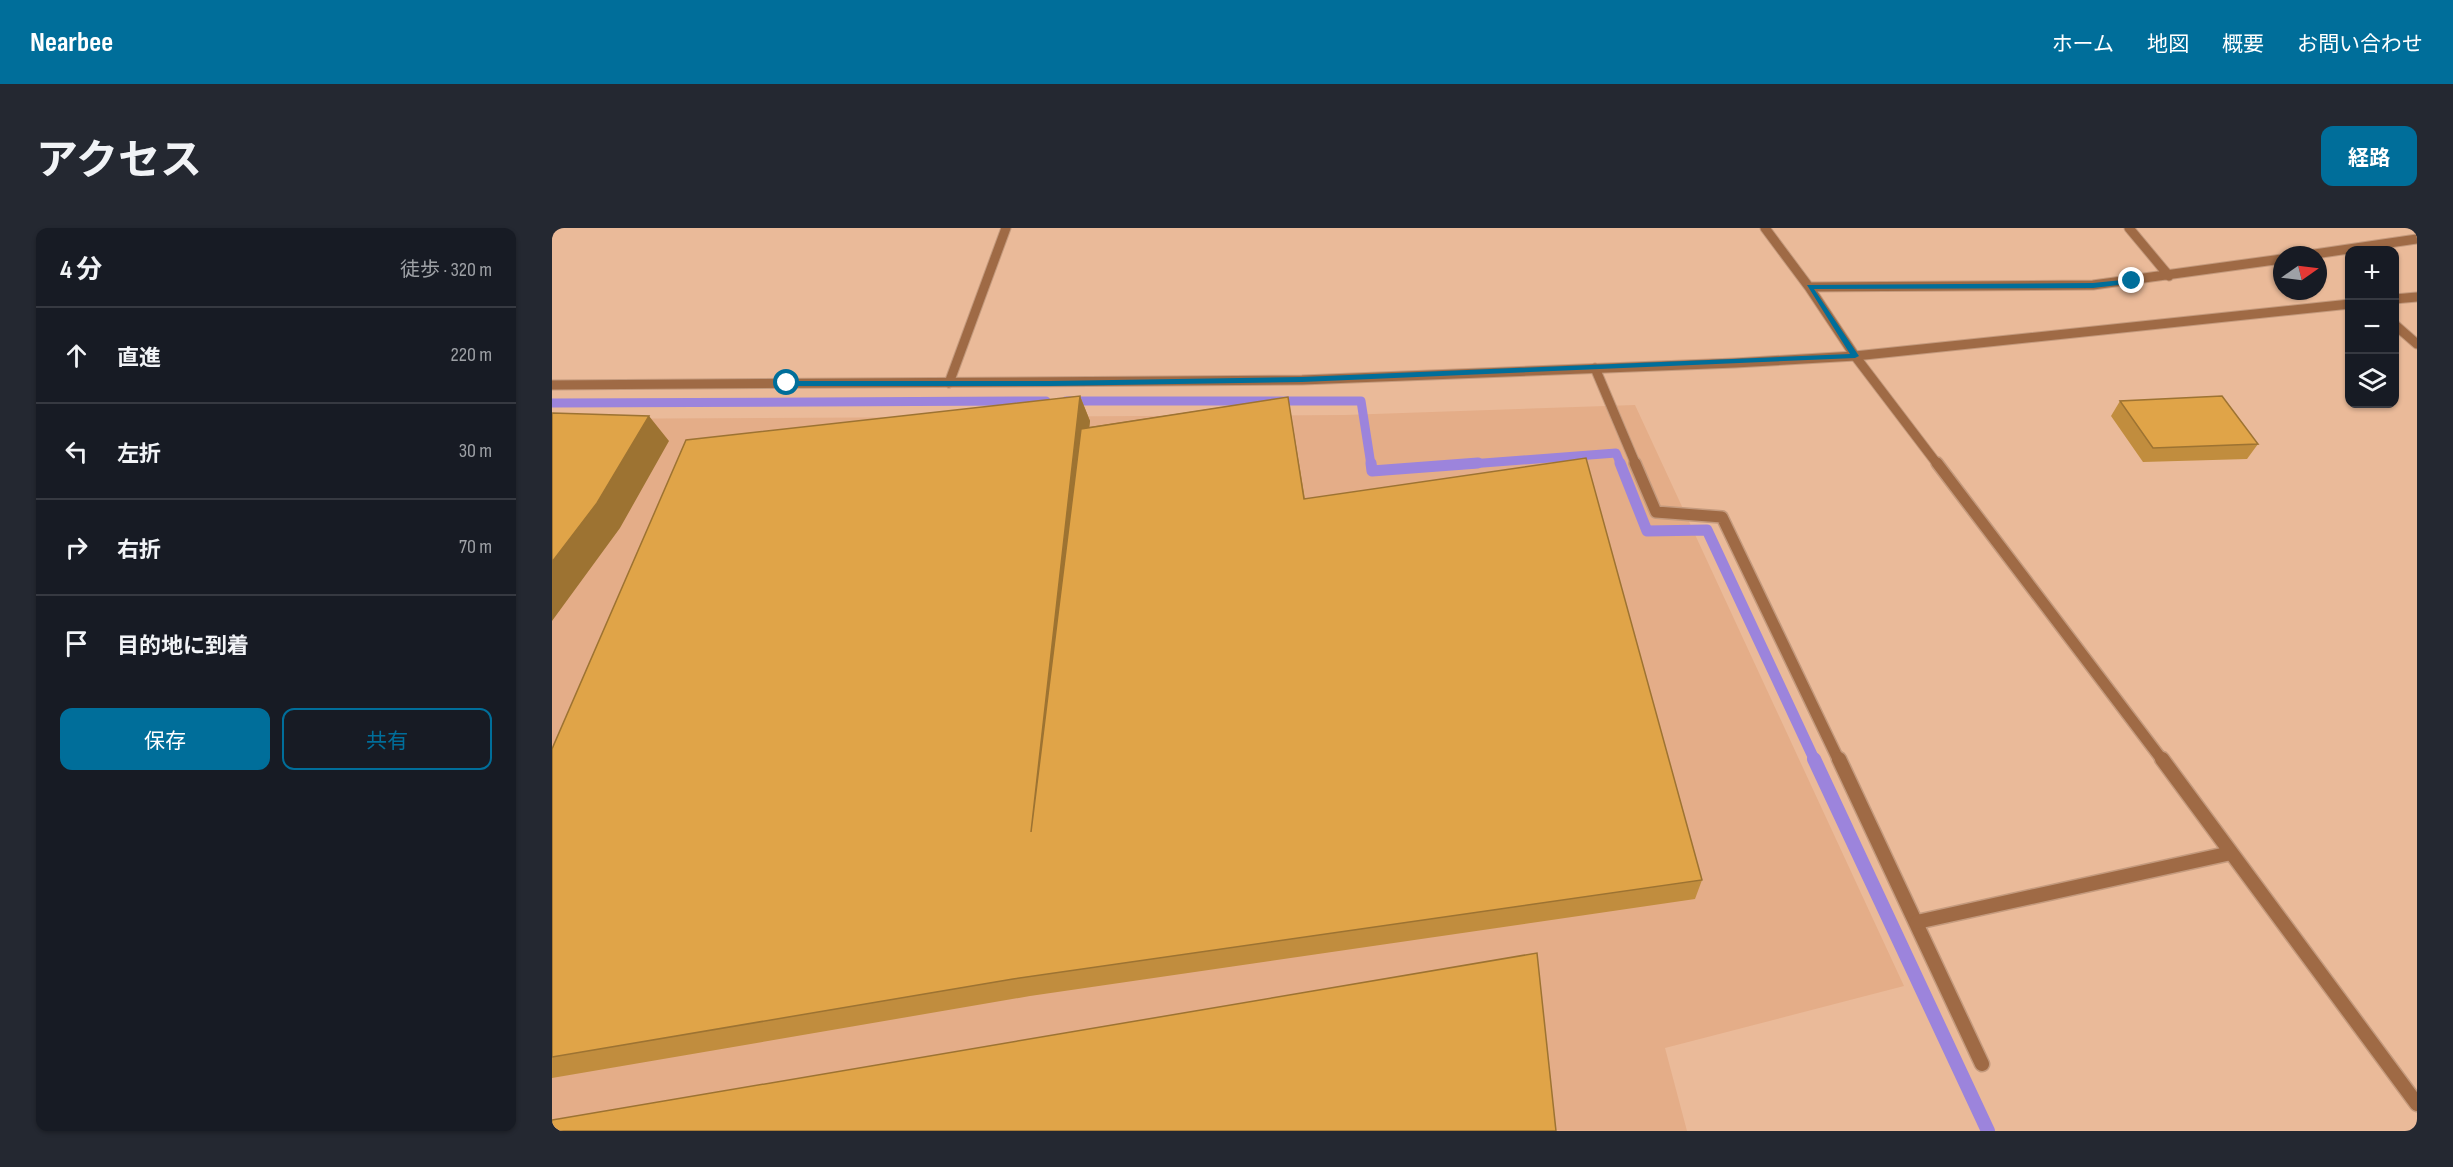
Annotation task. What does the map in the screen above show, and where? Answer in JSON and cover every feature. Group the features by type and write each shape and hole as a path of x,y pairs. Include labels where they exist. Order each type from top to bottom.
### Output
{"street":[{"path":"949,383 1006,228"},
{"path":"1765,228 1809,287 1855,356 2137,724 2417,1104"},
{"path":"2129,228 2169,276"},
{"path":"2327,252 2417,239"},
{"path":"1809,287 2093,285 2273,260"},
{"path":"2399,299 2417,297"},
{"path":"552,385 1302,380 1595,368 1855,356 2345,304"},
{"path":"2399,328 2417,344"},
{"path":"1595,368 1656,512 1722,517 1917,922 1982,1064"},
{"path":"1917,922 2230,853"}],"shaded area":[{"path":"1635,405 1904,986 1665,1048 1687,1131 552,1131 552,419 1345,415"}],"building":[{"path":"1080,396 1031,832 1081,429 1288,397 1304,499 1586,458 1702,880 1013,979 552,1057 552,749 686,440"},
{"path":"2222,396 2258,444 2153,448 2120,401"},
{"path":"552,413 649,416 597,503 552,562"},
{"path":"1537,953 1556,1131 552,1131 552,1120"}],"waterway":[{"path":"552,403 1046,401"},
{"path":"1066,401 1361,401 1371,465"},
{"path":"1457,465 1616,453 1621,465"},
{"path":"1371,463 1372,471 1478,463"},
{"path":"1620,463 1647,531 1707,530 1815,761"},
{"path":"1814,759 1988,1131"}],"route":[{"path":"787,383 1050,384 1302,380 1855,356 1809,287 2093,285 2132,281"}]}
